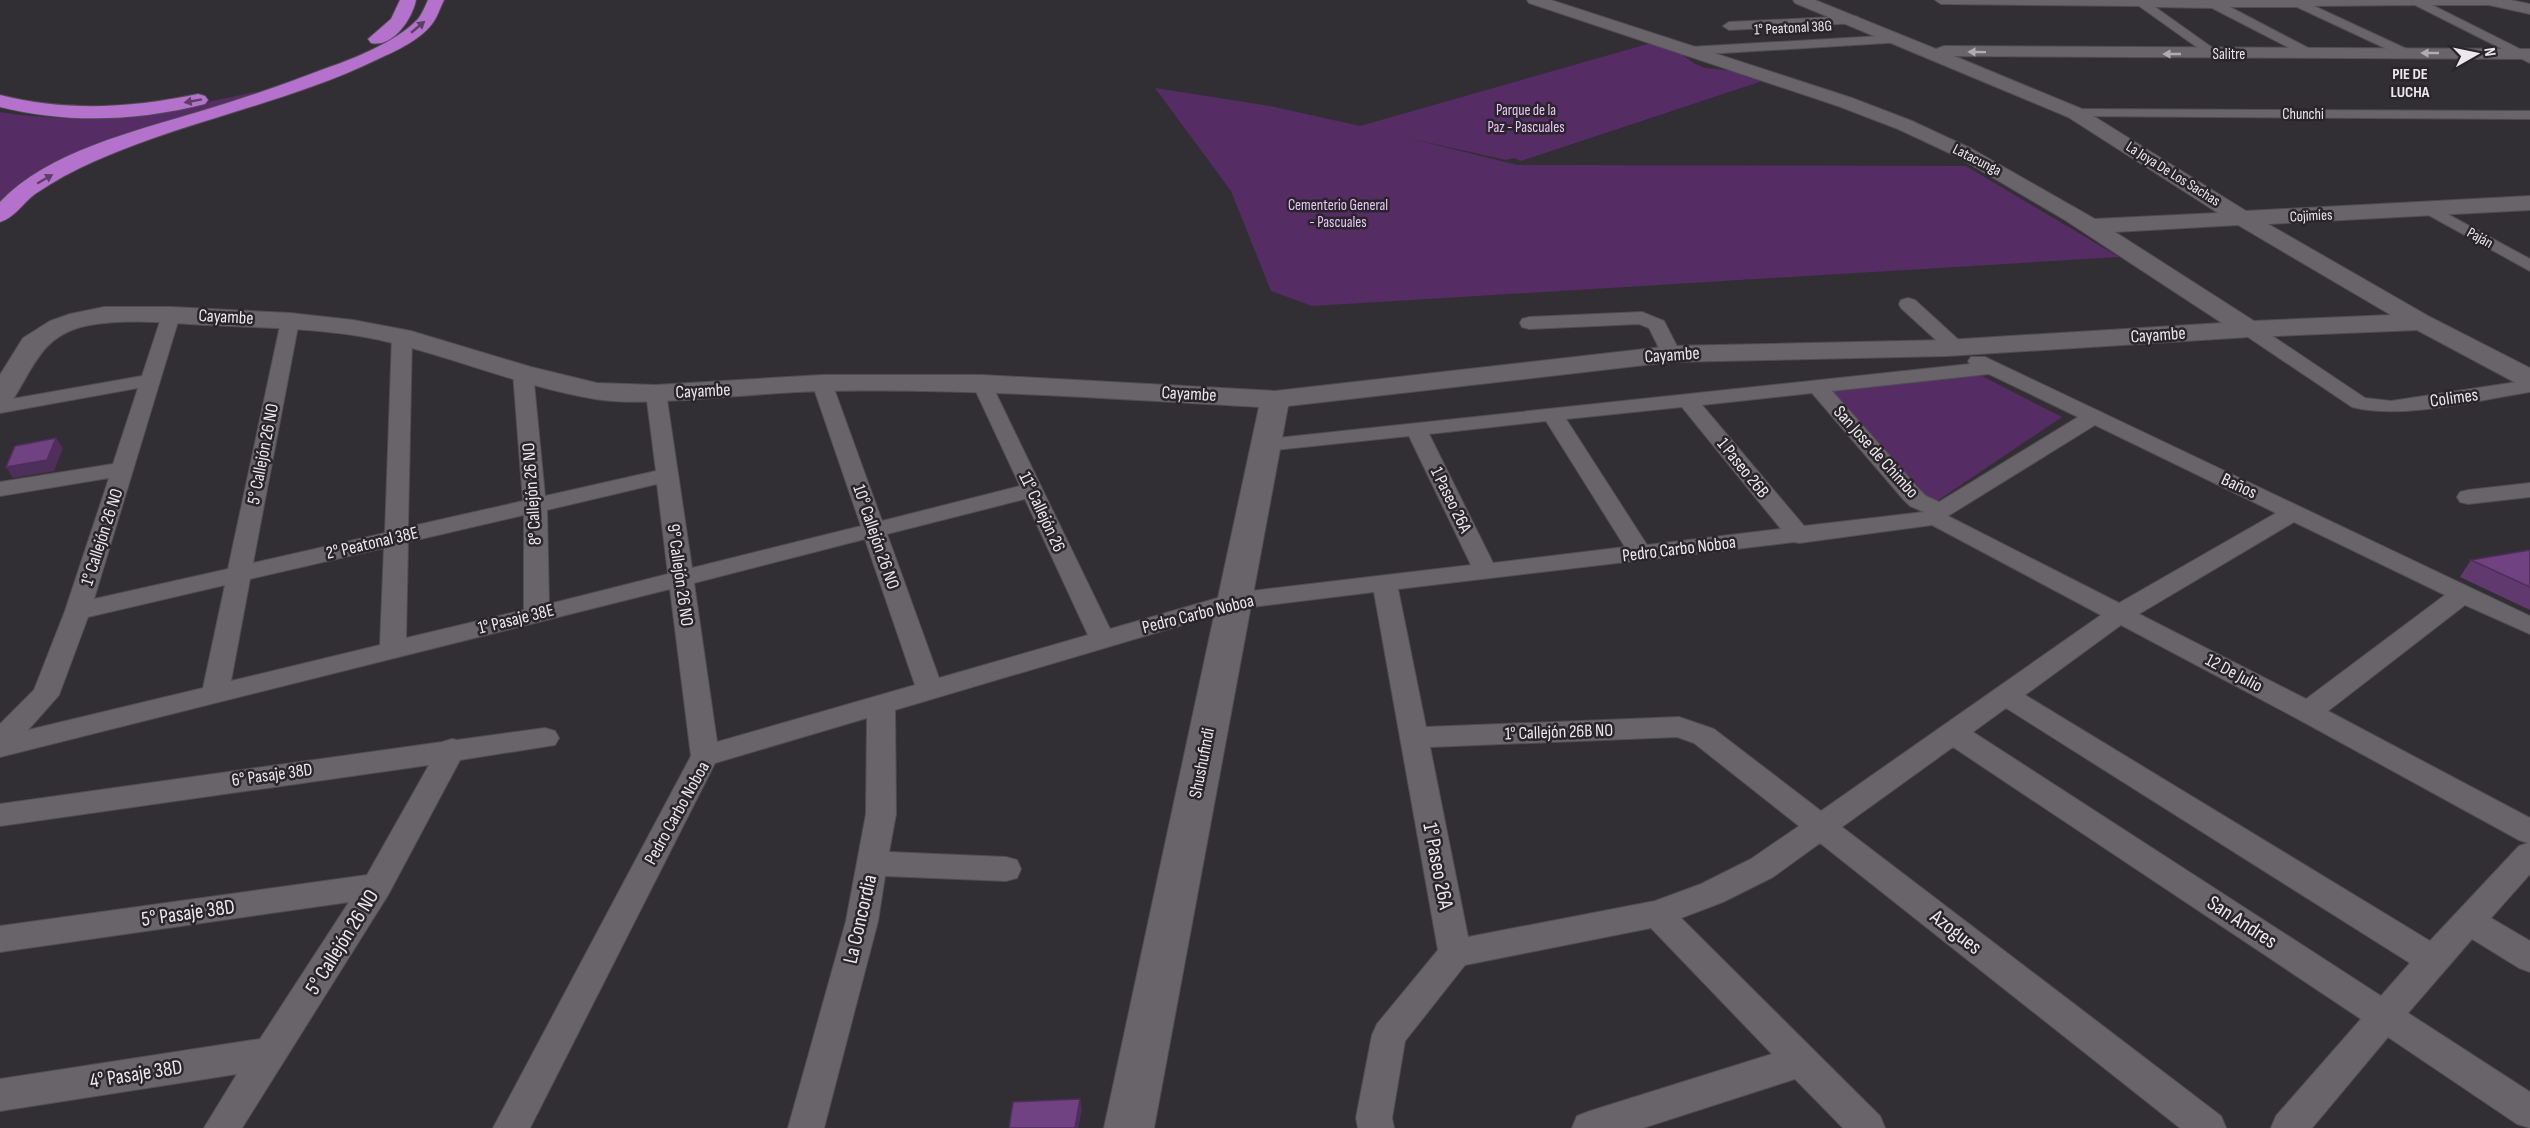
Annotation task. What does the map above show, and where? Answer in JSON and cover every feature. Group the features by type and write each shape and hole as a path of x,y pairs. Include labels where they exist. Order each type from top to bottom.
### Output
{"highway":[{"path":"0,101 25,109 73,113 126,111 193,101 241,90 317,68 381,36 406,13 408,0"},
{"path":"0,215 10,203 42,180 120,143 325,77 374,57 423,24 436,7 436,0"}],"street":[{"name":"Latacunga","path":"1535,0 1845,102 1905,126 1998,170 2091,226 2359,403 2378,406"},
{"path":"1941,0 2213,4 2418,3 2488,0 2530,9"},
{"path":"2139,2 2212,54"},
{"path":"2294,2 2404,53"},
{"path":"2418,3 2526,56"},
{"name":"La Joya De Los Sachas","path":"1797,4 1820,6 2075,113 2245,220 2421,322 2530,378"},
{"path":"2213,4 2307,53"},
{"path":"1729,26 1854,20"},
{"name":"1° Peatonal 38G","path":"1690,51 1898,39"},
{"name":"Salitre","path":"1928,51 2212,54 2404,53 2526,56"},
{"name":"Chunchi","path":"2075,113 2530,115"},
{"name":"Cojimíes","path":"2091,226 2245,220 2530,203"},
{"name":"Paján","path":"2429,209 2530,266"},
{"name":"Baños","path":"1908,304 1951,347 2530,626"},
{"name":"Cayambe","path":"0,398 32,344 59,327 80,319 104,315 171,315 290,321 353,328 402,338 523,373 597,391 656,393 822,383 982,384 1275,399 1671,354 1951,347 2249,329 2421,322"},
{"name":"1° Callejón 26 NO","path":"0,741 46,695 78,611 171,315"},
{"path":"1529,323 1642,318 1658,325 1671,354"},
{"name":"5° Callejón 26 NO","path":"215,693 290,321"},
{"path":"393,649 402,338"},
{"path":"1266,445 1992,368"},
{"name":"8° Callejón 26 NO","path":"523,373 535,505 537,615"},
{"path":"0,407 151,380"},
{"name":"10° Callejón 26 NO","path":"822,383 930,690"},
{"name":"11° Callejón 26","path":"982,384 1103,640"},
{"name":"San Jose de Chimbo","path":"1817,386 1911,494 1938,515"},
{"name":"Colimes","path":"2378,406 2391,407 2530,386"},
{"name":"9° Callejón 26 NO","path":"656,393 705,756"},
{"name":"Shushufindi","path":"1129,1128 1275,399"},
{"name":"1 Paseo 26B","path":"1688,400 1798,536"},
{"path":"1552,414 1641,554"},
{"name":"Pedro Carbo Noboa","path":"511,1128 705,756 1235,601 1798,536 1938,515 2093,417"},
{"name":"1 Paseo 26A","path":"1416,429 1486,572"},
{"path":"0,489 123,470"},
{"name":"2° Peatonal 38E","path":"78,611 667,475"},
{"name":"1° Pasaje 38E","path":"0,747 1032,490"},
{"path":"2468,497 2530,490"},
{"path":"1376,1128 1374,1118 1389,1035 1455,953 1658,914 1712,893 1762,868 2120,614 2294,512"},
{"name":"12 De Julio","path":"1938,515 2530,832"},
{"name":"1° Paseo 26A","path":"1385,584 1455,953"},
{"path":"2308,712 2463,594"},
{"path":"2006,695 2433,960"},
{"name":"La Concordia","path":"806,1128 862,921 882,814 881,705"},
{"name":"1° Callejón 26B NO","path":"1413,738 1679,727 1704,736"},
{"name":"San Andres","path":"1953,733 2530,1112"},
{"name":"Azogues","path":"1704,736 2208,1128"},
{"name":"6° Pasaje 38D","path":"0,814 452,749 545,738"},
{"name":"5° Callejón 26 NO","path":"222,1128 377,886 452,749"},
{"path":"2289,1128 2433,960 2530,854"},
{"path":"873,863 1006,869"},
{"name":"5° Pasaje 38D","path":"0,939 377,886"},
{"path":"1658,914 1867,1128"},
{"path":"2470,922 2530,958"},
{"name":"4° Pasaje 38D","path":"0,1095 272,1053"},
{"path":"1590,1128 1801,1061"}],"green space":[{"name":"Cementerio General - Pascuales","path":"1651,43 1680,53 1705,68 1735,71 1762,81 1521,161 1514,158 1506,160 1408,138 1517,165 1966,166 2119,257 1312,306 1271,291 1231,191 1155,88 1270,106 1360,126"},
{"path":"258,91 245,98 160,124 55,167 0,201 0,112 64,118 97,117 163,110"},
{"path":"1978,374 2062,417 1937,501 1927,496 1827,388"}],"building":[{"path":"56,438 47,460 6,467 15,446"},
{"path":"2530,550 2530,587 2471,560"},
{"path":"1080,1099 1075,1128 1009,1128 1013,1102"}],"district":[{"name":"PIE DE LUCHA","path":"2410,83"}],"park label":[{"name":"Parque de la Paz - Pascuales","path":"1526,118"}]}
